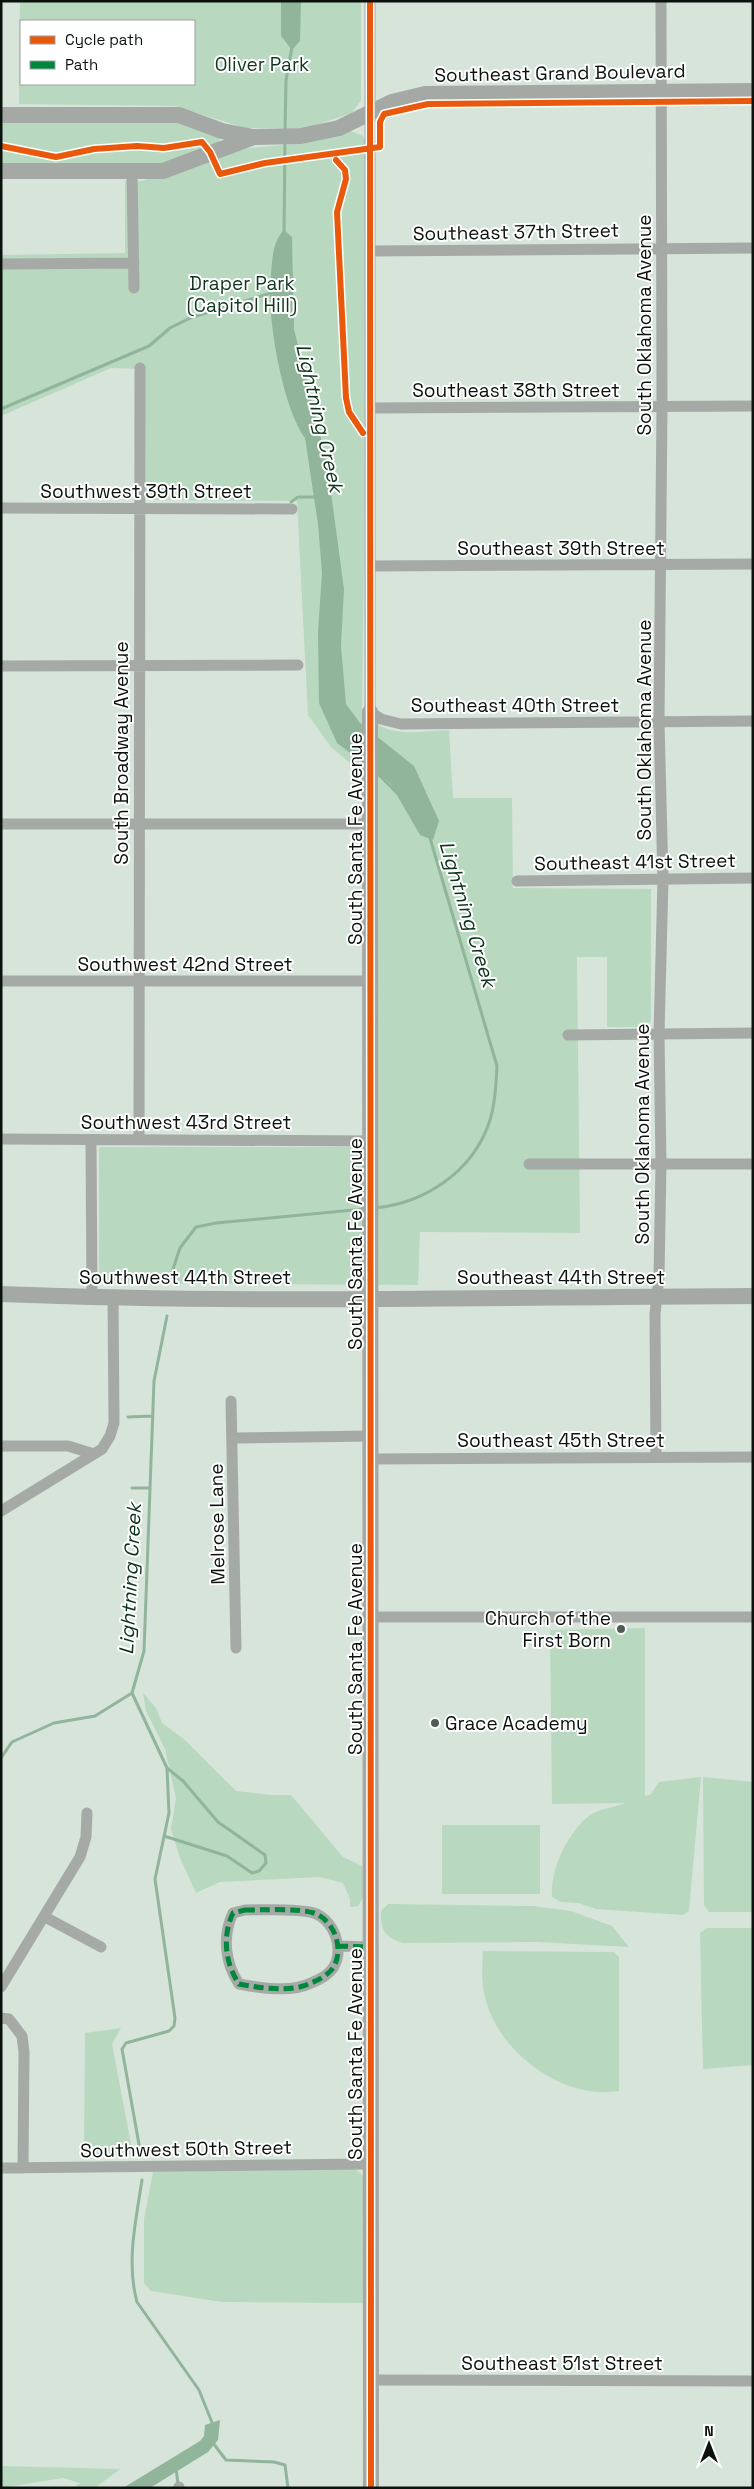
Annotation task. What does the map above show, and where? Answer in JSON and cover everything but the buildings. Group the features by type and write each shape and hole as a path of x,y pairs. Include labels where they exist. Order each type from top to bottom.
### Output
{"street":[{"name":"South Santa Fe Avenue","path":"370,1 369,1298 371,2488"},
{"name":"South Oklahoma Avenue","path":"656,1458 657,1296 661,1164 659,1034 663,878 659,722 662,407 660,248 661,1"},
{"name":"Southeast Grand Boulevard","path":"253,137 301,136 338,128 370,111 402,99 439,93 753,91"},
{"path":"1,115 179,115 222,132 253,137"},
{"path":"1,172 132,172 163,170 253,137"},
{"path":"132,172 134,288"},
{"name":"Southeast 37th Street","path":"370,251 753,248"},
{"path":"1,264 134,263"},
{"name":"South Broadway Avenue","path":"139,1139 138,508 140,368"},
{"name":"Southeast 38th Street","path":"370,408 753,406"},
{"name":"Southwest 39th Street","path":"1,508 292,509"},
{"name":"Southeast 39th Street","path":"370,566 753,564"},
{"path":"1,666 298,665"},
{"name":"Southeast 40th Street","path":"370,712 380,719 401,724 753,721"},
{"path":"1,824 370,824"},
{"name":"Southeast 41st Street","path":"517,881 753,878"},
{"name":"Southwest 42nd Street","path":"1,981 370,981"},
{"path":"568,1035 753,1033"},
{"name":"Southwest 43rd Street","path":"1,1139 370,1141"},
{"path":"91,1140 92,1297"},
{"path":"529,1164 753,1164"},
{"name":"Southwest 44th Street","path":"1,1294 92,1297 369,1298"},
{"name":"Southeast 44th Street","path":"369,1298 753,1296"},
{"path":"1,1511 94,1454 108,1441 114,1423 113,1297"},
{"name":"Melrose Lane","path":"231,1400 236,1648"},
{"path":"233,1438 370,1436"},
{"path":"1,1446 68,1446 94,1454"},
{"name":"Southeast 45th Street","path":"370,1459 753,1457"},
{"path":"370,1617 753,1617"},
{"path":"1,1987 45,1918 80,1857 86,1837 87,1813"},
{"path":"245,1910 313,1913 327,1920 334,1932 338,1946 334,1966 325,1976 296,1988 239,1984 231,1973 227,1958 229,1922 233,1914 245,1910"},
{"path":"45,1918 101,1947"},
{"path":"338,1946 370,1947"},
{"path":"1,2018 10,2019 22,2036 24,2052 23,2168"},
{"name":"Southwest 50th Street","path":"1,2168 370,2164"},
{"name":"Southeast 51st Street","path":"371,2380 753,2381"}],"green space":[{"name":"Oliver Park","path":"20,1 361,1 361,100 352,113 307,128 245,128 175,106 19,104"},
{"path":"1,120 176,120 220,138 218,143 171,163 1,166"},
{"name":"Draper Park (Capitol Hill)","path":"350,131 362,135 365,140 362,709 380,726 390,730 412,732 449,730 453,798 512,798 513,888 651,889 651,1021 643,1027 607,1027 607,957 577,957 580,1233 420,1232 418,1285 99,1283 99,1147 376,1147 377,786 331,747 308,715 297,501 149,500 145,493 145,369 111,368 1,416 1,255 125,253 125,181 142,181 239,149 296,144"},
{"path":"645,1628 645,1796 650,1795 659,1782 701,1777 689,1911 683,1915 596,1909 578,1903 561,1902 552,1897 552,1886 557,1863 574,1831 590,1815 626,1803 552,1804 550,1630"},
{"path":"143,1693 156,1708 162,1723 185,1740 236,1791 270,1795 291,1795 343,1857 364,1867 365,1894 358,1906 350,1907 350,1899 343,1883 320,1877 220,1882 196,1893 180,1858 171,1829 176,1798 165,1749 146,1711"},
{"path":"703,1777 753,1782 753,1912 709,1912 704,1905"},
{"path":"442,1825 540,1825 540,1894 442,1894"},
{"path":"388,1904 533,1906 571,1911 612,1926 629,1947 537,1942 403,1943 388,1935 383,1928 381,1911"},
{"path":"707,1928 753,1928 753,2065 703,2069 700,1933"},
{"path":"483,1951 614,1952 619,1957 619,2091 598,2092 577,2088 556,2080 537,2069 520,2055 505,2039 486,2001 482,1970"},
{"path":"121,2028 112,2044 133,2155 84,2156 85,2033"},
{"path":"355,2169 363,2175 364,2303 222,2302 151,2291 144,2283 144,2219 153,2172"},
{"path":"1,2466 120,2469 95,2488 74,2488 80,2483 63,2478 1,2488"}],"shaded area":[{"path":"281,1 301,1 300,41 292,50 281,36"},
{"path":"284,230 292,237 294,329 327,463 344,589 341,646 346,704 360,723 414,766 439,821 433,840 420,835 390,783 337,743 319,703 318,632 322,573 318,524 305,438 297,425 285,390 276,349 270,295 268,293 270,290 276,242"},
{"path":"220,2420 218,2440 208,2452 150,2488 123,2488 200,2441 204,2436 205,2425"}],"waterway":[{"name":"Lightning Creek","path":"285,132 286,80 292,47"},
{"name":"Lightning Creek","path":"284,232 285,141"},
{"path":"1,409 149,346 170,328 190,318 271,293"},
{"path":"291,502 298,497 316,497"},
{"name":"Lightning Creek","path":"376,772 397,793"},
{"name":"Lightning Creek","path":"375,1208 412,1200 429,1192 459,1170 481,1141 489,1123 494,1103 497,1066 430,838"},
{"name":"Lightning Creek","path":"169,1281 180,1248 196,1227 216,1223 364,1209"},
{"name":"Lightning Creek","path":"1,1758 12,1742 54,1723 95,1716 132,1693 144,1651 154,1381 167,1316"},
{"path":"128,1417 152,1416"},
{"path":"132,1488 150,1488"},
{"path":"132,1693 167,1768 169,1813 155,1879 175,2018 174,2026 169,2031 126,2043 122,2049 140,2150"},
{"path":"164,1836 227,1856 252,1873 259,1871 266,1863 265,1855 218,1822 183,1781 167,1768"},
{"path":"142,2180 132,2256 132,2272 137,2302 199,2390 213,2425"},
{"path":"213,2443 226,2460 274,2462 285,2465 288,2488"},
{"path":"176,2468 178,2484"}],"marked path":[{"path":"245,1910 299,1910 314,1913 321,1917 332,1928 338,1944 338,1952 333,1968 317,1980 294,1988 266,1988 239,1984 228,1958 226,1940 233,1913 245,1910"},
{"path":"338,1946 370,1947"}],"cycle path":[{"path":"370,1 371,2488"},
{"path":"1,146 56,157 94,149 137,146 164,148 202,142 210,152 220,174 265,163 380,147 380,122 384,114 428,104 753,101"},
{"path":"336,160 345,170 346,179 337,212 346,398 349,412 363,433"}],"place":[{"name":"Church of the First Born","path":"621,1629"},
{"name":"Grace Academy","path":"435,1723"}]}
